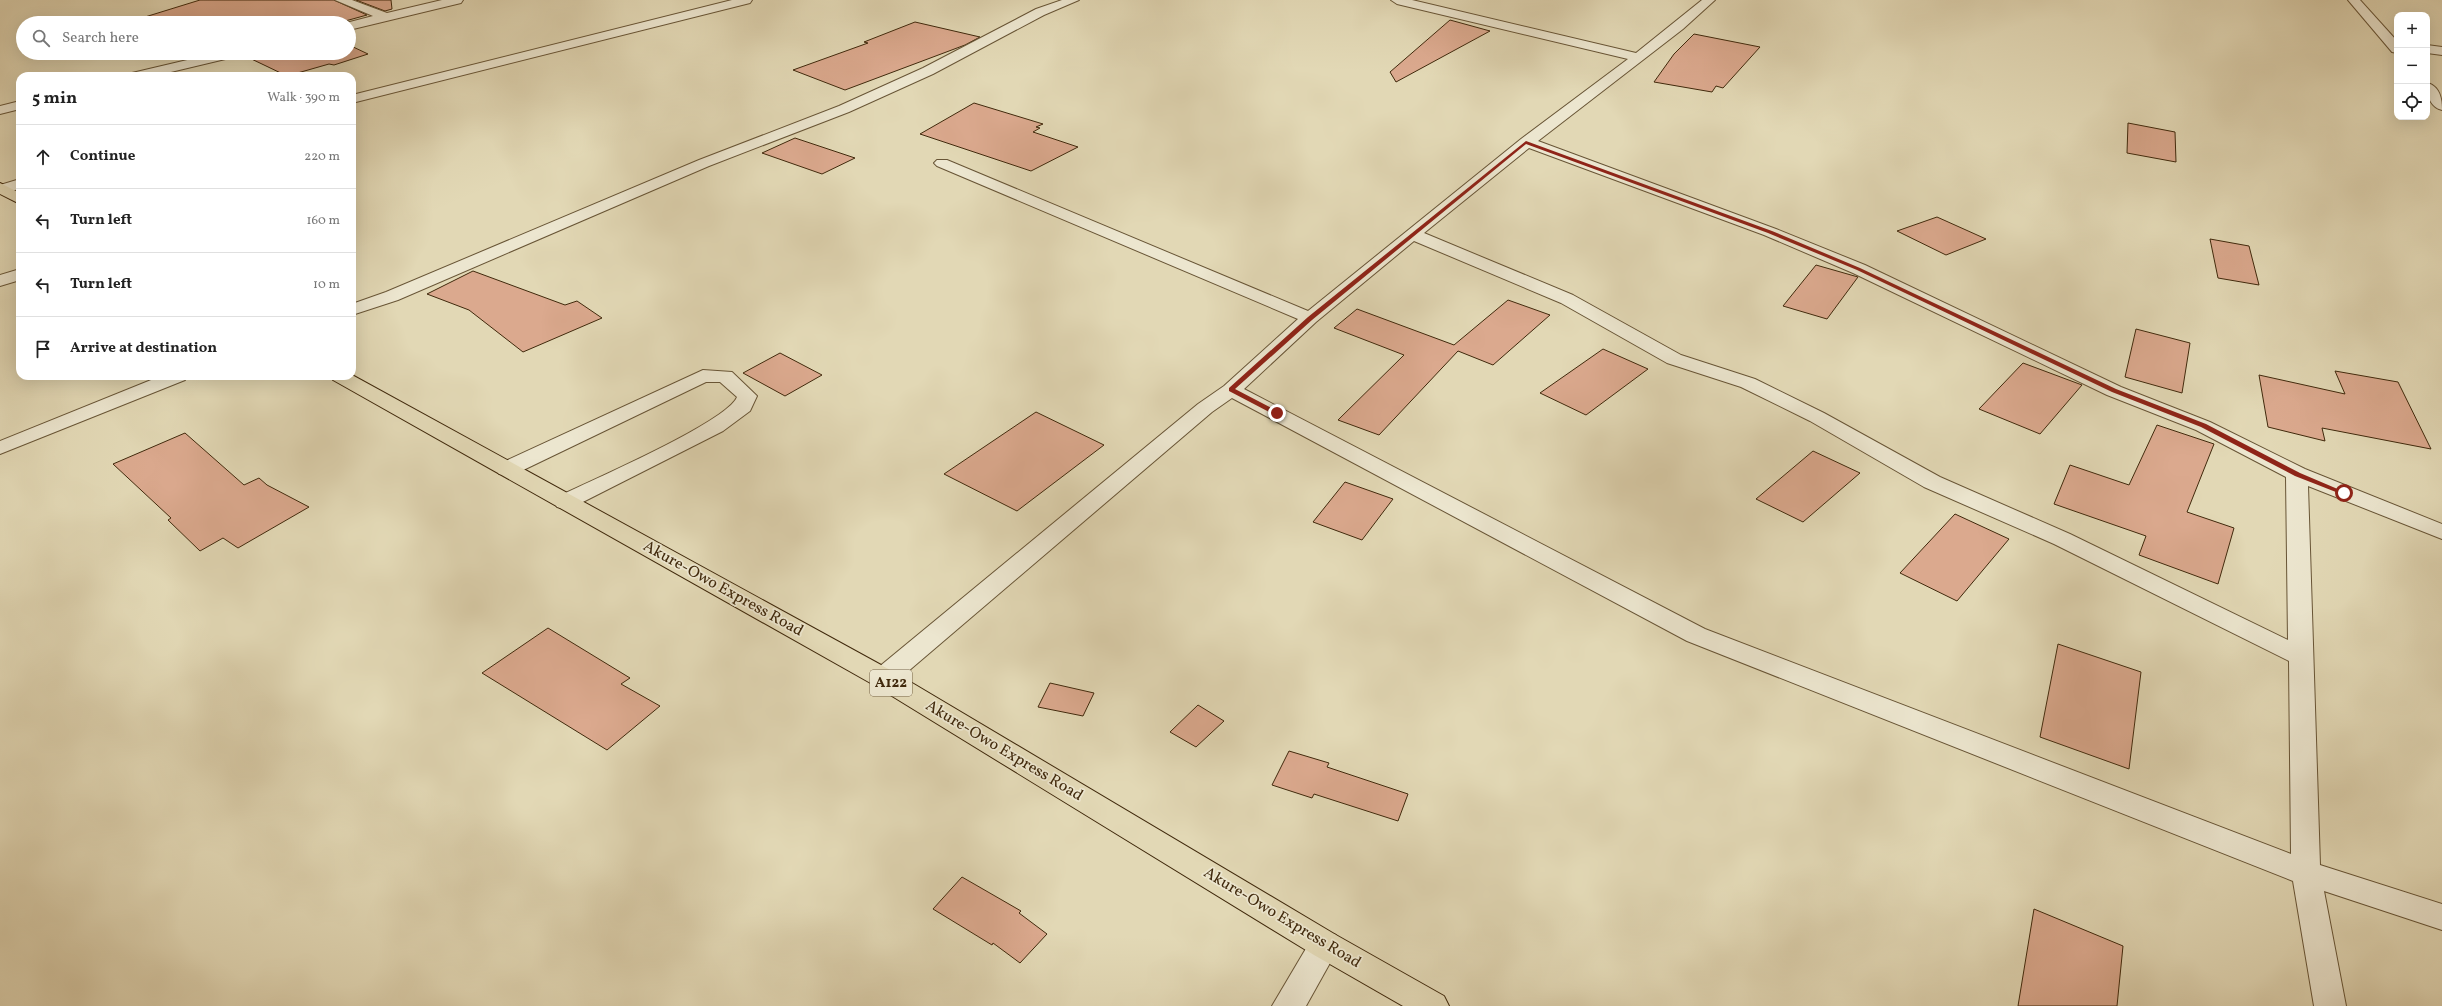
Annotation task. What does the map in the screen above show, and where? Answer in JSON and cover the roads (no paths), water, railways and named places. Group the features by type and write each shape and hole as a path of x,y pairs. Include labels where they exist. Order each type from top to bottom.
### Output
{"highway":[{"path":"1,189 16,197"},
{"name":"Akure-Owo Express Road","path":"347,380 883,678 1325,945 1432,1006"}],"street":[{"path":"341,0 386,17"},
{"path":"356,24 457,0"},
{"path":"356,98 746,0"},
{"path":"356,309 392,296 704,163 844,110 928,71 1040,12 1073,0"},
{"path":"1396,0 1637,57"},
{"path":"883,678 1205,408 1231,390 1310,318 1414,235 1526,142 1637,57 1706,0"},
{"path":"2354,0 2394,44"},
{"path":"2430,49 2442,51"},
{"path":"154,72 204,60"},
{"path":"2430,91 2442,106"},
{"path":"0,110 16,106"},
{"path":"1526,142 1763,230 1859,269 2114,391 2204,426 2297,474 2442,532"},
{"path":"942,163 1310,318"},
{"path":"1,189 16,185"},
{"path":"1414,235 1567,299 1674,359 1748,383 1817,417 1932,482 2062,539 2302,657"},
{"path":"0,281 16,275"},
{"path":"507,469 703,376 725,376 747,396 743,407 716,427 565,502"},
{"path":"0,448 168,380"},
{"path":"1231,390 1696,635 2306,873 2442,917"},
{"path":"2297,474 2306,873 2330,1006"},
{"path":"1288,1006 1325,945"}]}
